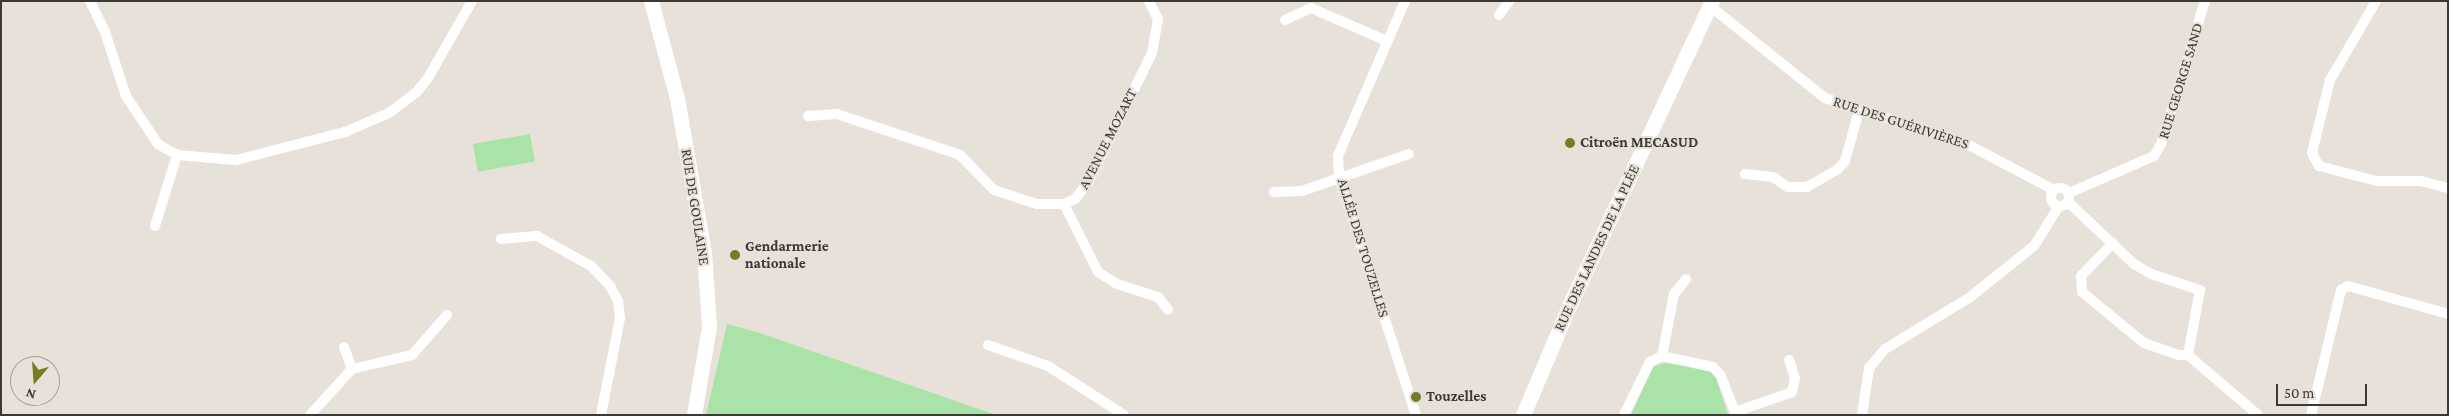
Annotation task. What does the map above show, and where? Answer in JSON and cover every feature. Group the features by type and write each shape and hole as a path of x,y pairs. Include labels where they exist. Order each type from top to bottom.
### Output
{"street":[{"path":"90,1 105,32 126,96 145,128 158,144 177,155 236,160 345,132 388,113 416,92 428,78 472,1"},
{"name":"RUE DE GOULAINE","path":"651,1 677,98 704,253 709,327 694,415"},
{"name":"AVENUE MOZART","path":"1064,204 1075,199 1089,181 1152,53 1158,19 1149,1"},
{"name":"ALLÉE DES TOUZELLES","path":"1405,1 1338,156 1340,177 1416,415"},
{"path":"1498,15 1510,1"},
{"name":"RUE GEORGE SAND","path":"2065,200 2154,156 2161,144 2205,1"},
{"path":"2376,1 2330,80 2312,152 2319,166 2377,181 2420,181 2448,188"},
{"name":"RUE DES GUÉRIVIÈRES","path":"1711,4 1803,84 1825,98 1859,111 1965,143 2054,190 2062,187 2065,200"},
{"name":"RUE DES LANDES DE LA PLÉE","path":"1523,415 1565,314 1711,4"},
{"path":"1284,20 1311,8 1387,41"},
{"path":"1745,174 1772,177 1788,186 1807,187 1837,170 1845,161 1859,111"},
{"path":"808,116 837,114 960,155 994,190 1037,204 1064,204 1098,272 1117,284 1158,297 1168,310"},
{"path":"1274,192 1302,191 1409,154"},
{"path":"155,226 177,155"},
{"path":"2054,190 2051,198 2065,200 2151,274 2200,290 2188,355"},
{"path":"1862,415 1870,368 1884,349 1969,298 2034,246 2065,200"},
{"path":"501,239 538,236 590,266 610,286 618,301 620,318 601,415"},
{"path":"2113,243 2081,276 2082,292 2144,343 2178,355 2188,355 2258,415"},
{"path":"1662,356 1674,294 1686,279"},
{"path":"2311,415 2341,290 2348,286 2448,314"},
{"path":"310,415 352,369 412,355 447,315"},
{"path":"988,345 1048,366 1124,415"},
{"path":"344,347 352,369"},
{"path":"1624,415 1650,362 1662,356 1713,367 1721,376 1736,413 1792,392 1795,378 1789,360"}],"green space":[{"path":"530,134 535,162 478,172 473,144"},
{"path":"727,324 760,333 996,415 706,415"},
{"path":"1665,363 1713,369 1728,415 1631,415 1653,367"}],"place":[{"name":"Citroën MECASUD","path":"1570,143"},
{"name":"Gendarmerie nationale","path":"735,255"},
{"name":"Touzelles","path":"1416,397"}]}
